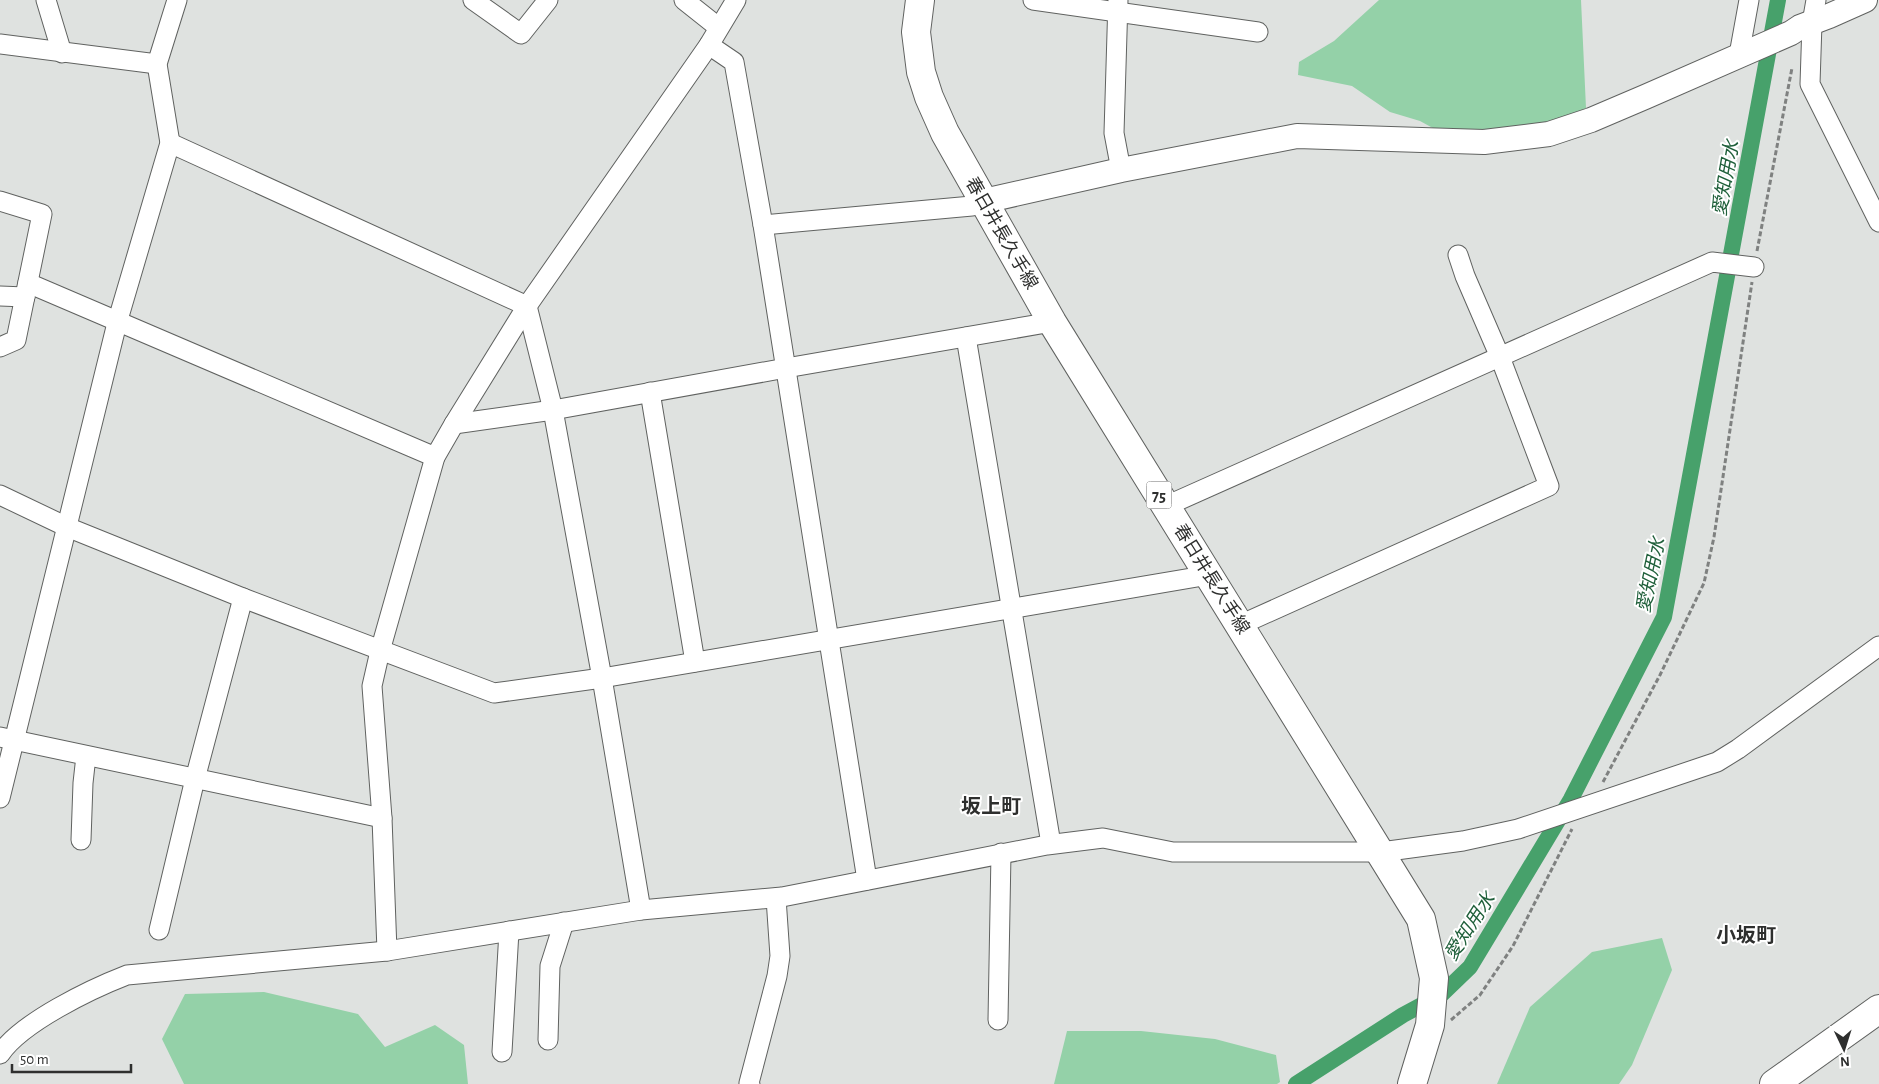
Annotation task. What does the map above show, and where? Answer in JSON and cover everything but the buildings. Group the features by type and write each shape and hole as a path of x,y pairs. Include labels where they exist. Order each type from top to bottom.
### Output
{"main road":[{"name":"春日井長久手線","path":"920,0 916,32 921,72 929,98 945,133 1052,322 1421,918 1434,978 1428,1033 1412,1084"},
{"path":"1774,1084 1879,1008"}],"street":[{"path":"46,0 62,53"},
{"path":"0,798 7,739 67,527 117,323 170,143 158,64 178,0"},
{"path":"473,0 521,34 548,0"},
{"path":"684,0 718,27"},
{"path":"387,951 382,818 372,686 380,651 435,457 527,306 709,44 736,0"},
{"path":"1033,0 1118,6 1258,32"},
{"path":"1745,52 1749,0"},
{"path":"763,225 972,206 984,201 1121,170 1297,136 1484,142 1549,134 1590,120 1645,97 1790,32 1800,27 1814,11 1865,0"},
{"path":"1118,6 1114,133 1121,170"},
{"path":"1814,11 1810,84 1879,222"},
{"path":"0,44 158,64"},
{"path":"709,44 734,62 763,225 867,880"},
{"path":"170,143 527,306"},
{"path":"0,201 42,214 16,340 0,347"},
{"path":"1240,624 1549,486 1500,357 1458,255"},
{"path":"1166,506 1712,262 1754,267"},
{"path":"0,296 27,290 117,323 435,457"},
{"path":"527,306 553,410 602,678 641,910"},
{"path":"454,424 553,410 1052,322"},
{"path":"966,337 1051,844"},
{"path":"650,392 695,662"},
{"path":"0,495 67,527 243,598 380,651 494,692 602,678 1209,575"},
{"path":"159,930 195,779 243,598"},
{"path":"0,1054 25,1030 49,1014 98,986 127,975 387,951 641,910 776,898 1001,853 1051,844 1103,838 1173,852 1381,852 1463,841 1518,829 1717,762 1738,749 1879,646"},
{"path":"7,739 382,818"},
{"path":"81,840 86,756"},
{"path":"998,1020 1001,853"},
{"path":"750,1084 777,976 780,956 776,898"},
{"path":"548,1040 550,966 564,922"},
{"path":"502,1052 509,931"}],"path":[{"path":"1428,1033 1480,995 1507,954 1579,808 1606,778 1660,675 1704,583 1714,537 1754,267 1794,60"}],"green space":[{"path":"1379,0 1581,0 1586,108 1549,125 1493,131 1442,133 1420,121 1390,112 1352,86 1298,75 1299,62 1334,41"},
{"path":"1662,938 1672,970 1632,1065 1619,1084 1497,1084 1530,1007 1592,952"},
{"path":"264,992 358,1014 385,1047 435,1025 464,1045 468,1084 184,1084 162,1039 185,994"},
{"path":"1067,1031 1141,1031 1215,1039 1276,1055 1280,1082 1277,1084 1054,1084"}],"waterway":[{"name":"愛知用水","path":"1296,1084 1403,1015 1442,994 1470,967 1571,799 1664,617 1778,0"}],"district":[{"name":"坂上町","path":"991,806"},
{"name":"小坂町","path":"1746,935"}]}
